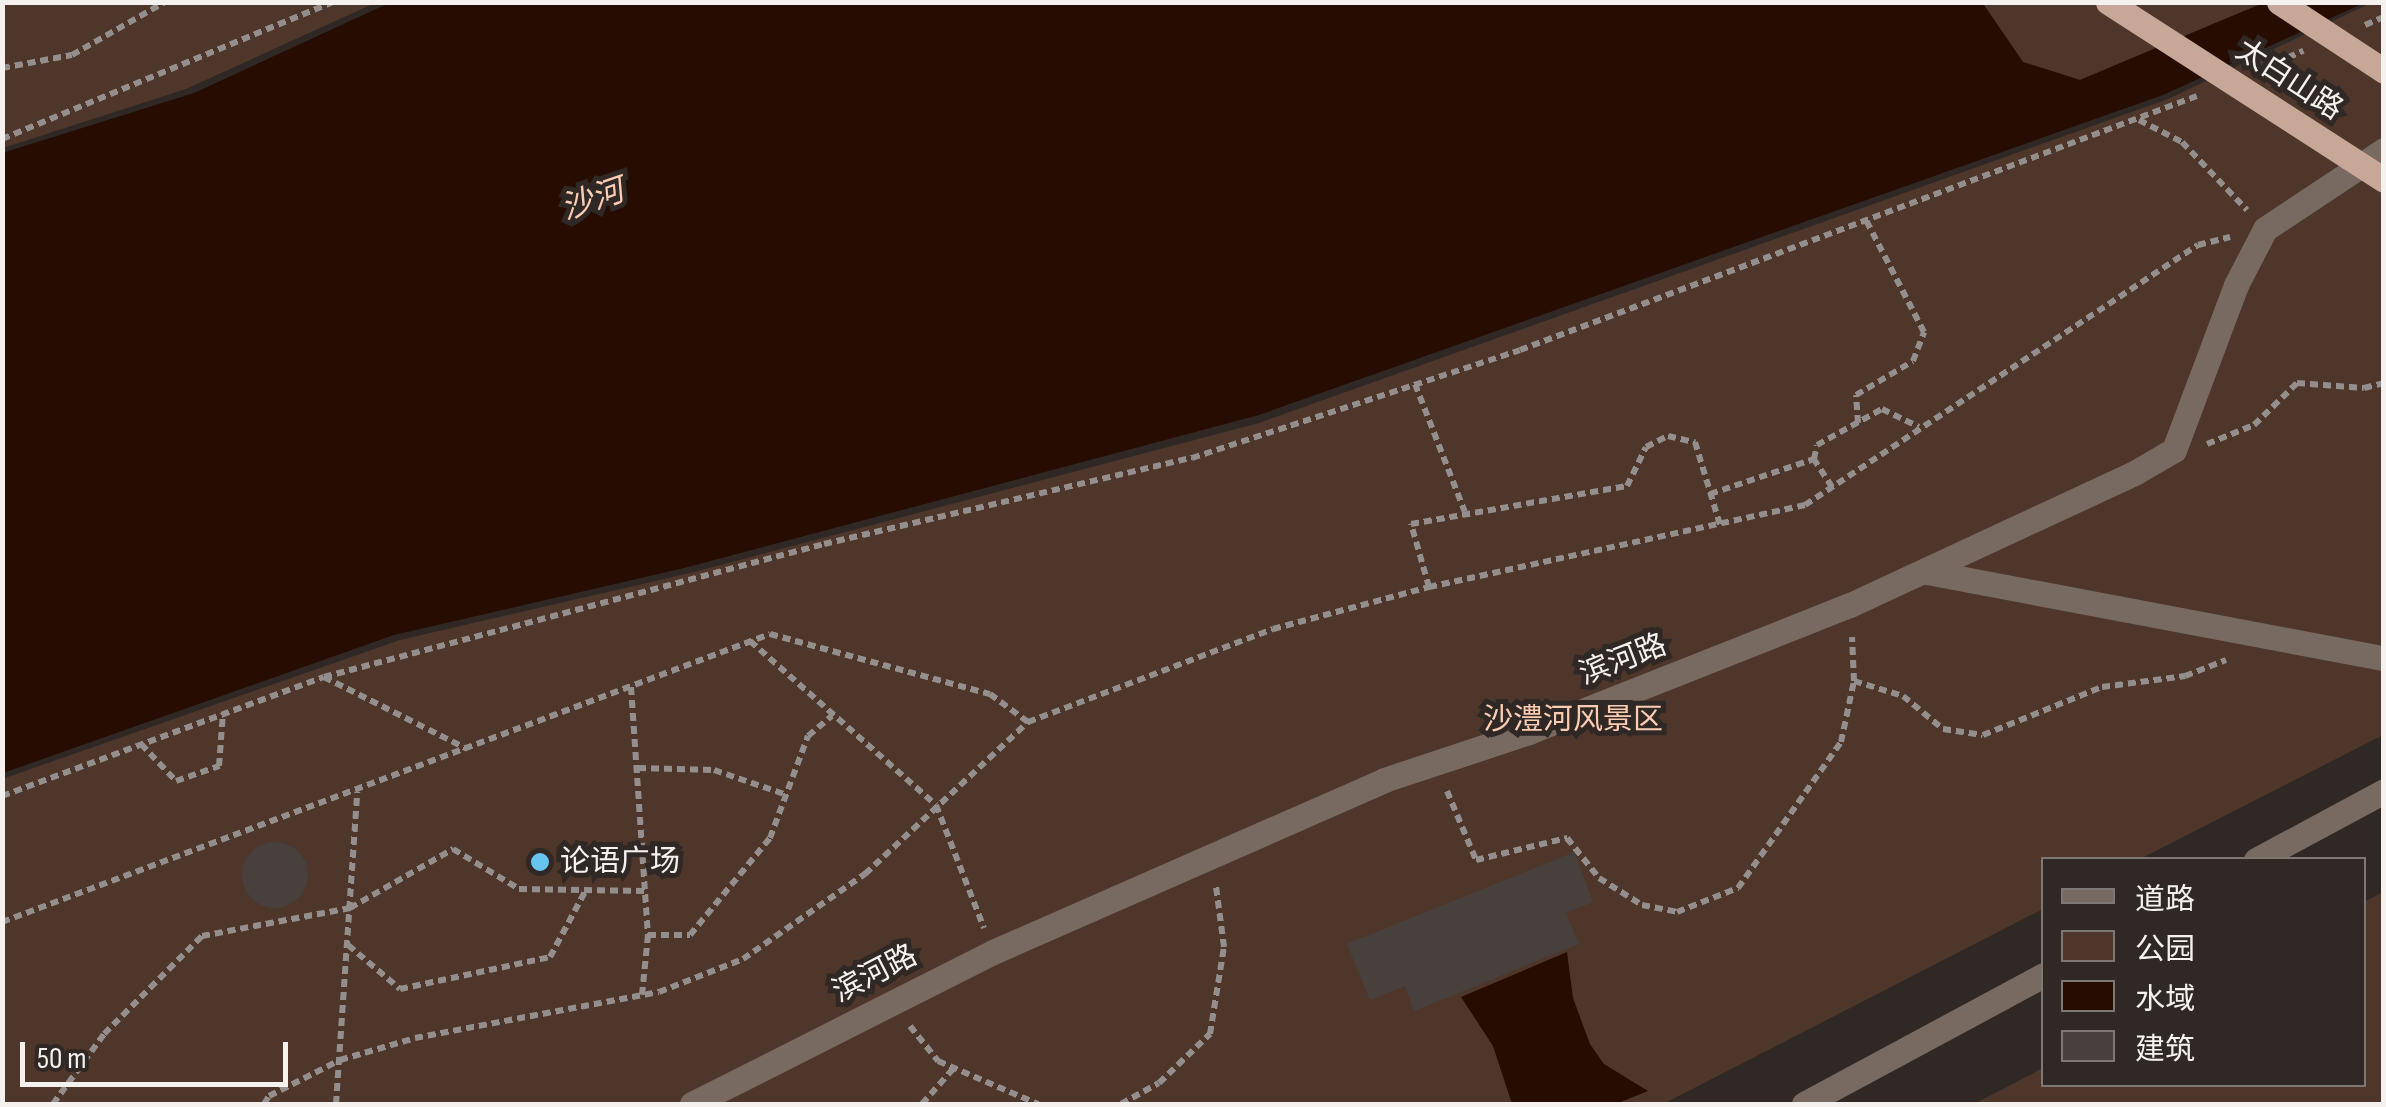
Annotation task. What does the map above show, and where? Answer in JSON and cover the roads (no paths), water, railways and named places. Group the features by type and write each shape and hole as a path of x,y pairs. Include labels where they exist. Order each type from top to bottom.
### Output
{"main road":[{"name":"太白山路","path":"2108,2 2384,180"},
{"name":"太白山路","path":"2279,2 2384,71"}],"street":[{"name":"滨河路","path":"692,1104 993,952 1212,855 1435,760 1528,732 1850,606 2174,450 2236,284 2265,229 2384,150"},
{"path":"1927,572 2384,658"},
{"path":"2262,857 2384,791"},
{"path":"1804,1104 2041,977"}],"water":[{"name":"沙河","path":"1982,2 2023,62 2080,80 2263,3 2364,3 2163,95 1259,415 684,568 394,635 3,773 2,153 194,93 389,3"},
{"path":"1567,952 1573,998 1590,1044 1604,1064 1648,1091 1616,1104 1512,1104 1493,1046 1461,997"}],"place":[{"name":"论语广场","path":"540,862"}],"park label":[{"name":"沙澧河风景区","path":"1573,720"}]}
